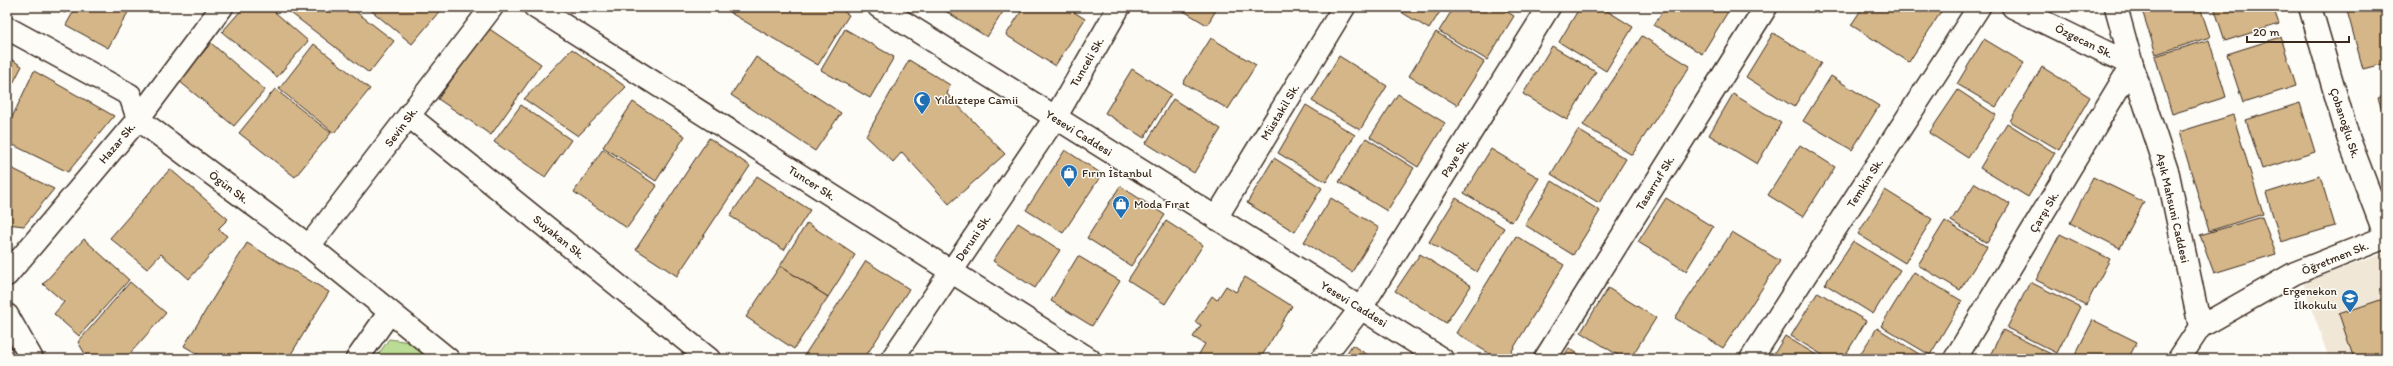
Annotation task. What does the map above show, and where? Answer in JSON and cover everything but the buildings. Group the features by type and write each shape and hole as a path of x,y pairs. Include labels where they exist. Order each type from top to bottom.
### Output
{"street":[{"name":"Hazar Sk.","path":"7,275 138,119 222,7"},
{"name":"Sevin Sk.","path":"309,246 492,7"},
{"name":"Tuncer Sk.","path":"535,7 1089,359"},
{"name":"Yesevi Caddesi","path":"879,7 901,13 1055,118 1442,359"},
{"name":"Tunceli Sk.","path":"1055,118 1119,7"},
{"name":"Müstakil Sk.","path":"1216,218 1344,7"},
{"name":"Paye Sk.","path":"1322,359 1361,308 1549,7"},
{"name":"Tasarruf Sk.","path":"1545,359 1766,7"},
{"name":"Temkin Sk.","path":"1751,359 1979,7"},
{"name":"Özgecan Sk.","path":"2013,7 2132,65"},
{"name":"Aşık Mahsuni Caddesi","path":"2116,7 2132,65 2168,174 2200,327"},
{"name":"Çobanoğlu Sk.","path":"2310,7 2348,137 2386,237"},
{"path":"7,28 130,96 138,119"},
{"name":"Çarşı Sk.","path":"1955,359 2132,65"},
{"name":"Suyakan Sk.","path":"410,116 709,359"},
{"name":"Deruni Sk.","path":"892,359 949,271 1055,118"},
{"name":"Ögün Sk.","path":"138,119 309,246 389,313 448,359"},
{"name":"Öğretmen Sk.","path":"2200,327 2295,274 2386,237"},
{"path":"357,359 389,313"},
{"path":"7,315 32,359"},
{"path":"2179,359 2200,327"}],"shaded area":[{"name":"Ergenekon İlkokulu","path":"2386,253 2386,359 2329,359 2303,282"}],"green space":[{"path":"389,339 410,342 432,359 375,359"}],"place":[{"name":"Yıldıztepe Camii","path":"922,115"},
{"name":"Fırın İstanbul","path":"1069,188"},
{"name":"Moda Fırat","path":"1121,219"},
{"name":"Ergenekon İlkokulu","path":"2350,313"}]}
